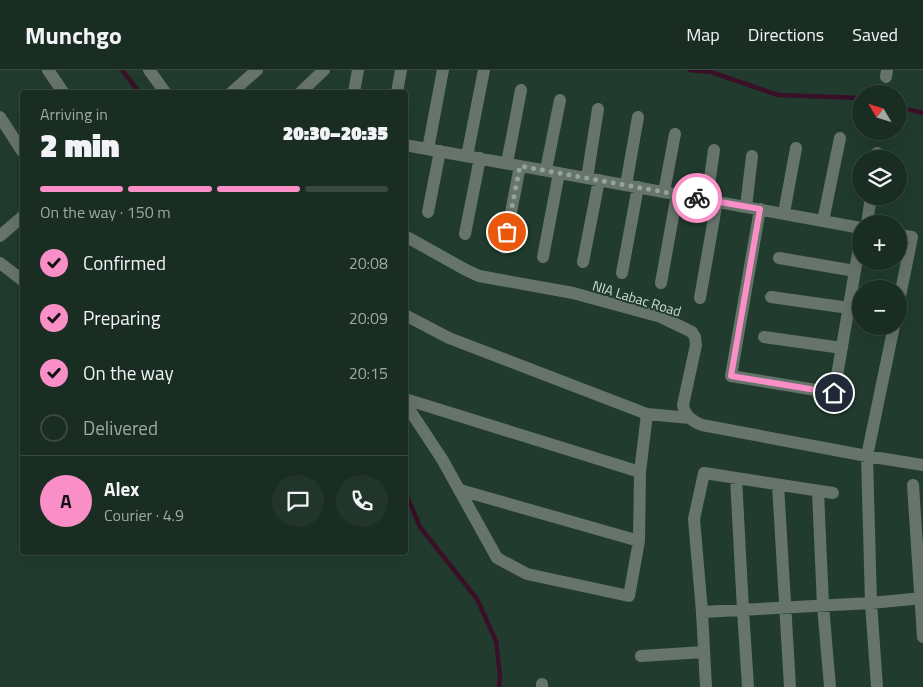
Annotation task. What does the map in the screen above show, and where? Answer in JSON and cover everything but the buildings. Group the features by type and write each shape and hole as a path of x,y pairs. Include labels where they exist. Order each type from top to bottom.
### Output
{"street":[{"path":"48,70 62,90"},
{"path":"149,70 164,90"},
{"path":"234,90 257,70"},
{"path":"303,90 324,70"},
{"path":"354,90 358,70"},
{"path":"397,90 401,70"},
{"path":"428,212 443,70"},
{"path":"465,234 484,70"},
{"path":"504,248 521,90"},
{"path":"546,170 560,100"},
{"path":"583,262 593,179 598,109"},
{"path":"0,117 20,148"},
{"path":"622,273 638,117"},
{"path":"661,283 676,134"},
{"path":"823,221 840,138"},
{"path":"408,146 852,226"},
{"path":"784,214 796,148"},
{"path":"700,298 712,200 714,150"},
{"path":"746,207 752,156"},
{"path":"543,257 559,172"},
{"path":"760,209 731,376 834,393 855,271 779,258"},
{"path":"1,232 20,218"},
{"path":"903,280 911,237"},
{"name":"NIA Labac Road","path":"408,238 479,276 572,293 661,317 692,332 696,345 683,405 684,411 690,418"},
{"path":"0,263 20,278"},
{"path":"771,297 849,308"},
{"path":"408,317 449,338 647,414 690,418 692,421 702,425 923,465"},
{"path":"877,687 872,604 868,456 892,335"},
{"path":"764,337 842,348"},
{"path":"408,402 640,472"},
{"path":"408,406 442,458 497,558 527,574 629,596 639,541 640,472 647,414"},
{"path":"706,687 694,519 704,473 833,493"},
{"path":"736,478 748,687"},
{"path":"778,485 790,687"},
{"path":"912,485 922,598 923,637"},
{"path":"460,490 639,541"},
{"path":"818,491 823,606 830,687"},
{"path":"702,612 872,604 922,598"},
{"path":"641,656 704,652"}],"waterway":[{"path":"122,70 137,90"},
{"path":"690,70 711,72 778,95 852,98"},
{"path":"908,109 923,113"},
{"path":"408,498 420,527 477,599 496,641 500,676 499,687"}],"way so far":[{"path":"507,232 520,166 697,198"}],"route":[{"path":"697,198 760,209 731,376 834,393"}]}
